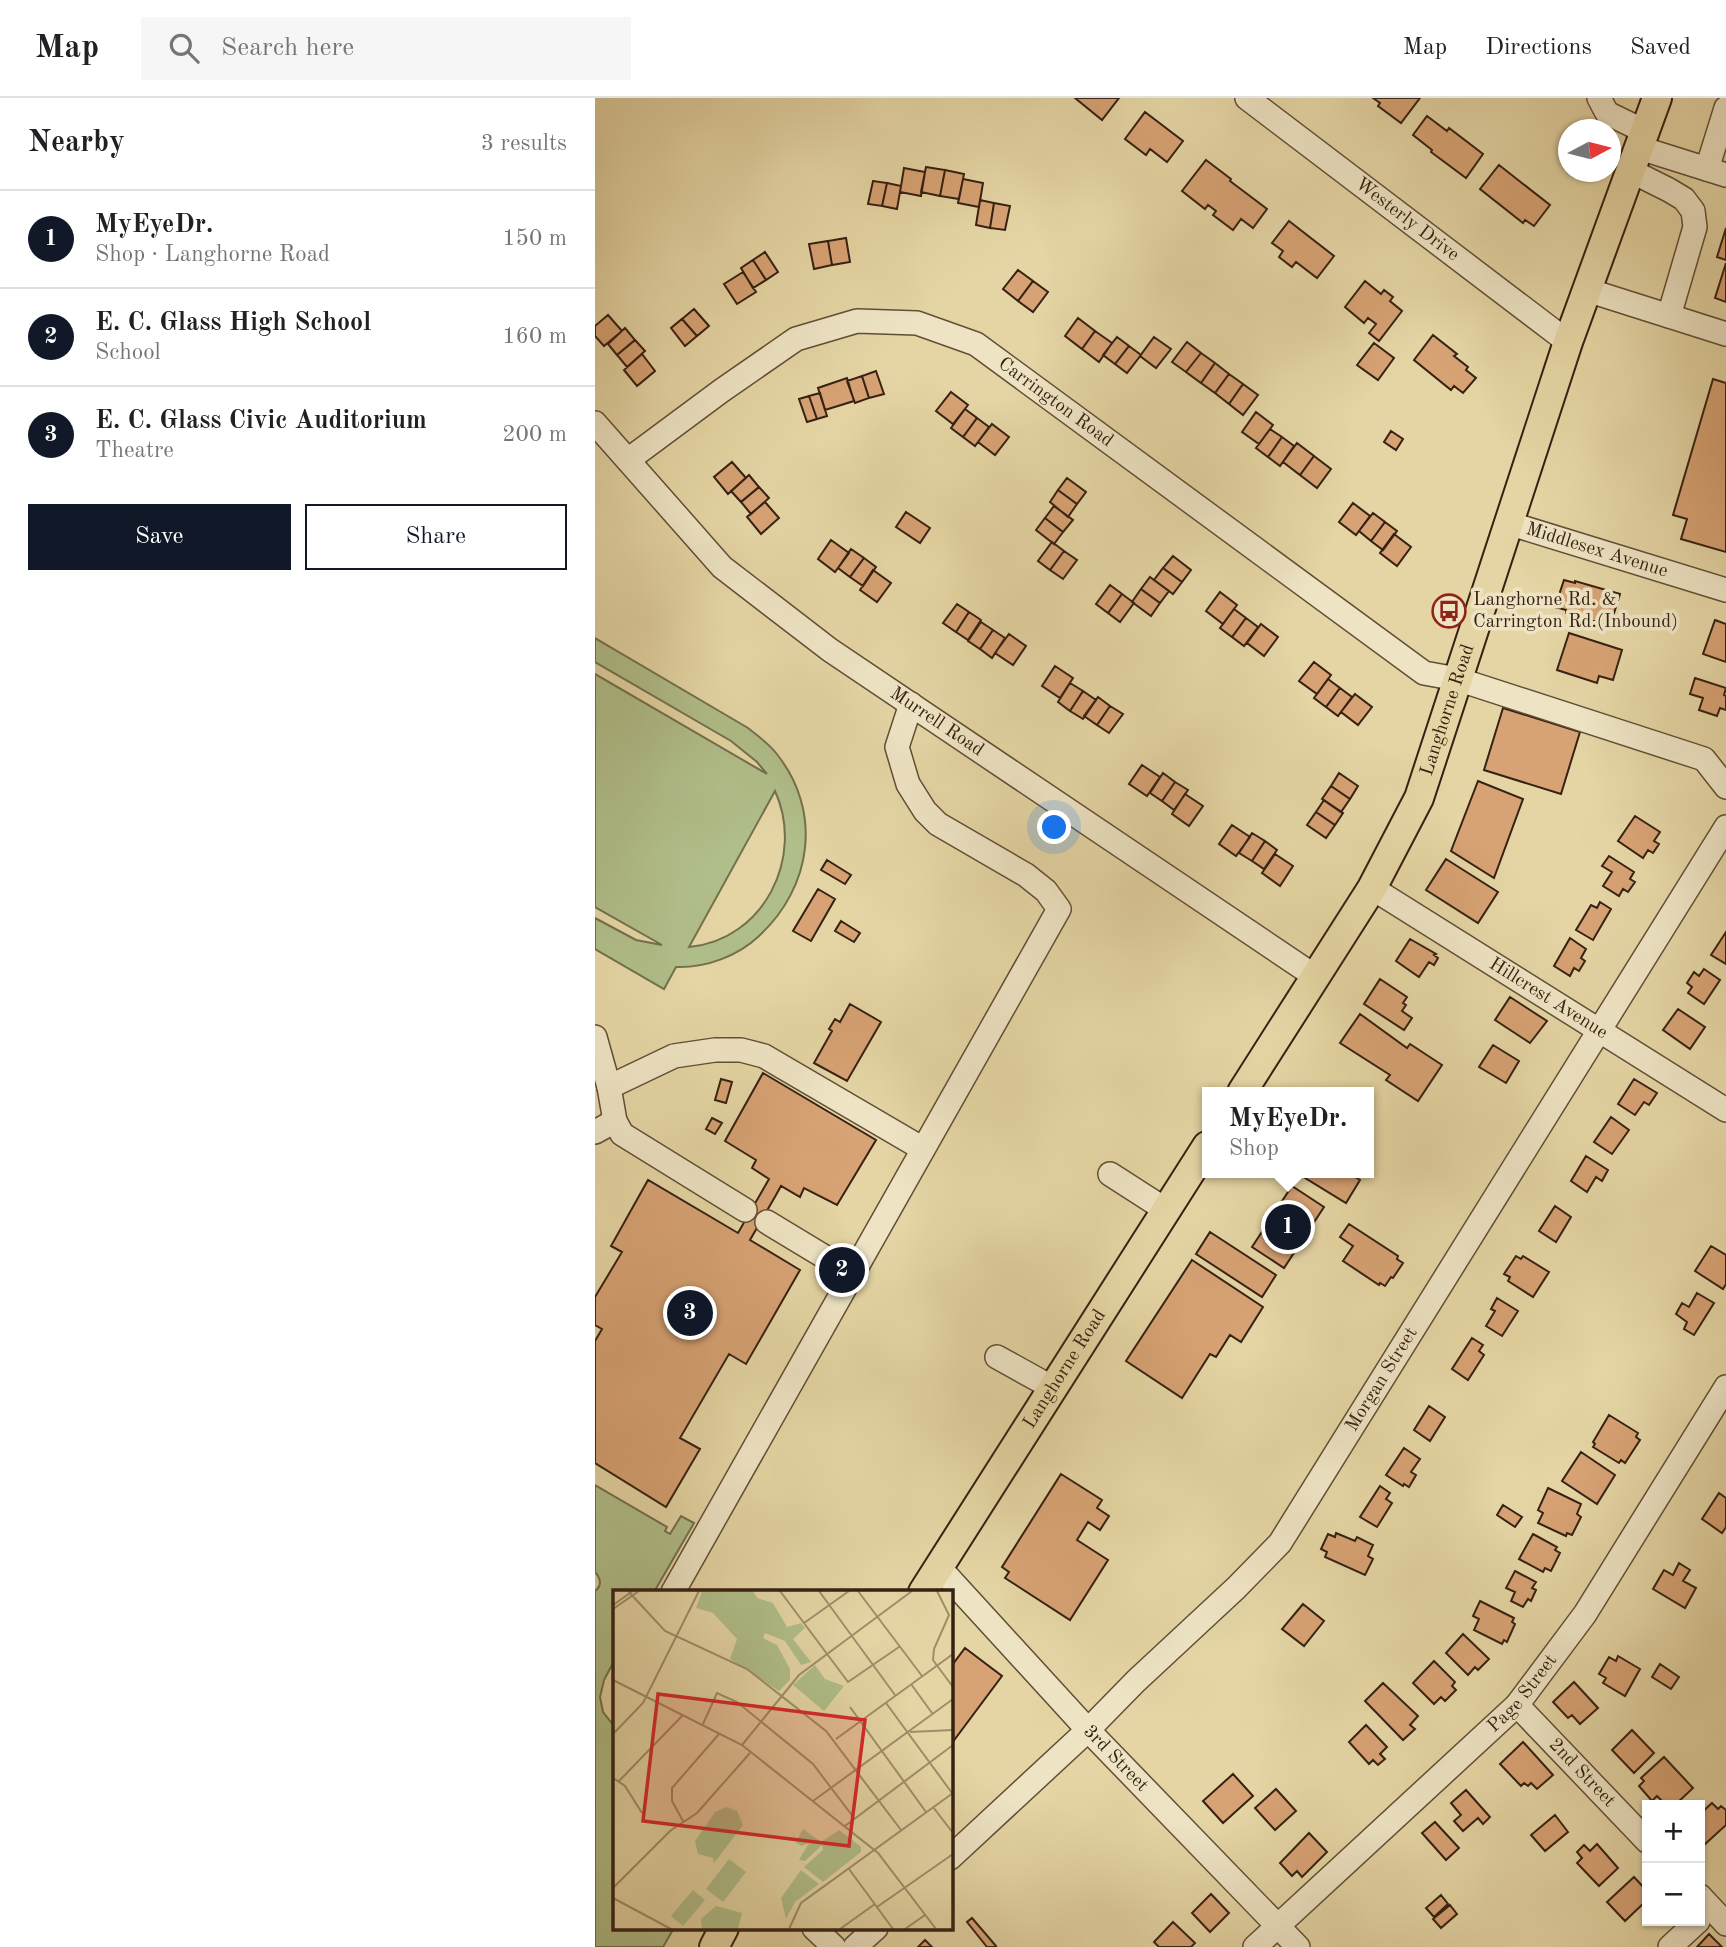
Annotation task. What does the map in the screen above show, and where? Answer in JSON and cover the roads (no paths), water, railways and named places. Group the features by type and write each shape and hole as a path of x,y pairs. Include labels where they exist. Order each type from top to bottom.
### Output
{"main road":[{"name":"Langhorne Road","path":"1245,1087 1372,888 1419,798 1568,342 1657,98"},
{"name":"Langhorne Road","path":"924,1590 1202,1154"},
{"path":"714,1947 723,1930"}],"street":[{"name":"Westerly Drive","path":"1247,98 1568,342"},
{"path":"1599,98 1607,113 1669,190 1684,199 1693,211 1695,227 1669,316"},
{"path":"1639,150 1716,172 1726,108"},
{"path":"1587,290 1726,334"},
{"name":"Carrington Road","path":"628,460 721,390 796,339 857,321 917,323 976,344 1424,673 1457,679 1704,759 1726,787"},
{"name":"Murrell Road","path":"595,423 722,567 830,650 1316,977"},
{"name":"Middlesex Avenue","path":"1508,523 1726,590"},
{"path":"674,1590 1059,909 1046,891 1026,875 938,824 925,811 908,784 897,747 911,704"},
{"name":"Morgan Street","path":"952,1856 1088,1730 1280,1543 1726,828"},
{"name":"Hillcrest Avenue","path":"1372,888 1726,1110"},
{"path":"595,1037 609,1087 605,1127 622,1134 745,1210"},
{"path":"609,1087 674,1056 715,1050 741,1050 764,1056 923,1149"},
{"path":"1110,1174 1166,1210"},
{"path":"767,1222 853,1274"},
{"path":"997,1357 1052,1388"},
{"name":"Page Street","path":"1255,1947 1517,1705 1585,1614 1726,1387"},
{"name":"3rd Street","path":"938,1566 1088,1730 1297,1947"},
{"name":"2nd Street","path":"1517,1705 1642,1836"},
{"path":"1670,1947 1710,1910"},
{"path":"816,1930 834,1947"},
{"path":"855,1947 874,1930"}],"place":[{"name":"Langhorne Rd. & Carrington Rd.(Inbound)","path":"1449,611"},
{"name":"MyEyeDr.","path":"1288,1227"},
{"name":"E. C. Glass High School","path":"842,1270"},
{"name":"E. C. Glass Civic Auditorium","path":"690,1313"}]}
